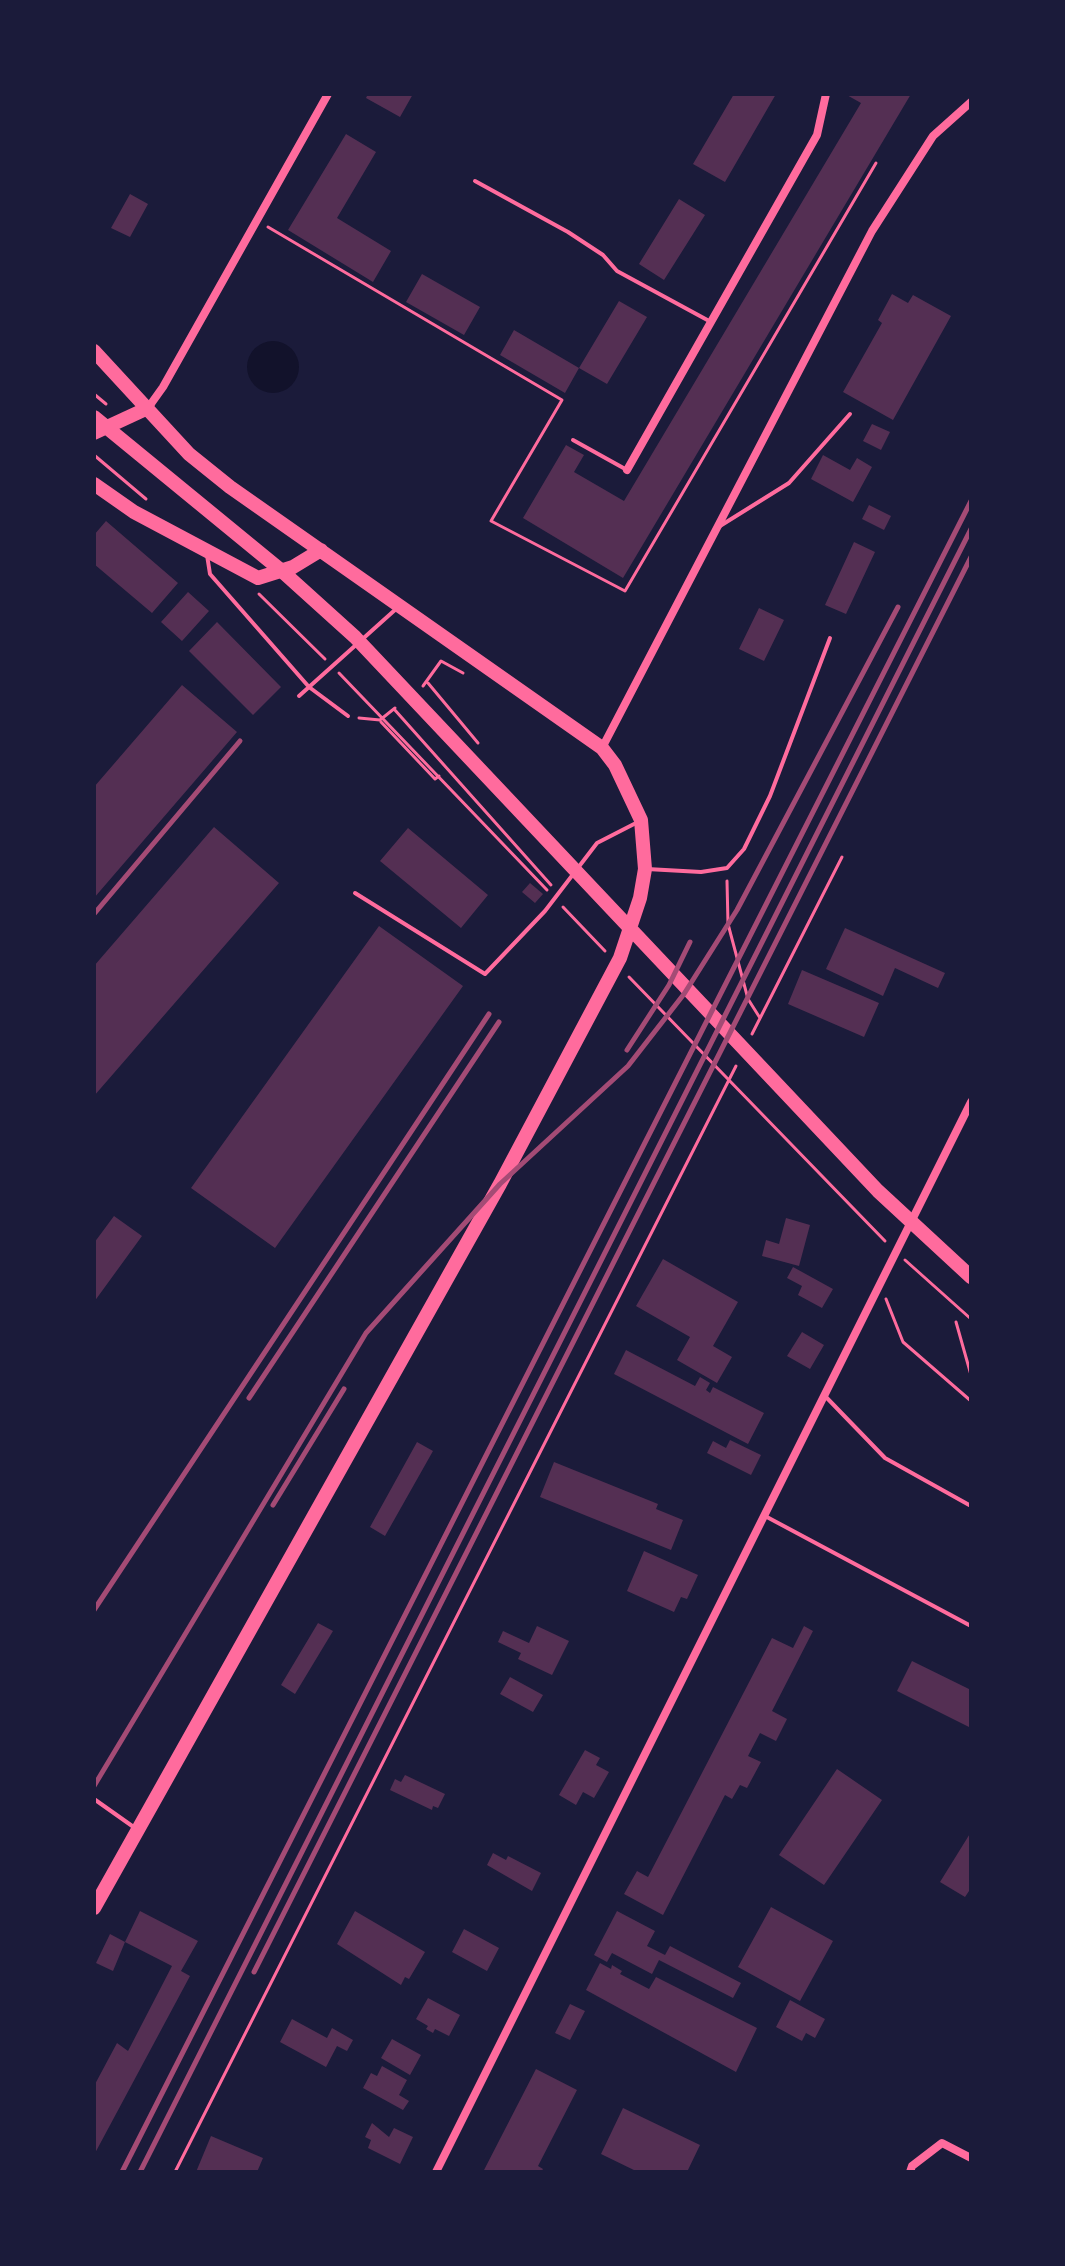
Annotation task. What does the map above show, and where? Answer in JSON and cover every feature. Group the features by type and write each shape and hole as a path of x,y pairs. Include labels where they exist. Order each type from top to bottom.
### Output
{"main road":[{"path":"94,351 209,470 398,607 602,748 615,765 641,820 645,869 640,898 620,958 500,1184 94,1908"},
{"path":"94,433 148,408"},
{"path":"94,417 283,572 355,637 878,1191 971,1277"},
{"path":"94,484 206,553 258,578 293,567 321,550"}],"street":[{"path":"148,408 163,387 328,94"},
{"path":"627,470 713,324 817,135 826,94"},
{"path":"602,748 872,231 933,136 971,102"},
{"path":"436,2172 971,1102"},
{"path":"910,2172 912,2166 942,2143 971,2158"}],"lane":[{"path":"475,181 568,232 603,255 617,271 713,324"},
{"path":"719,527 789,483 850,414"},
{"path":"573,440 627,470"},
{"path":"206,553 210,574 309,687 348,716"},
{"path":"299,696 398,607"},
{"path":"645,869 701,872 727,868 744,849 770,796 830,638"},
{"path":"355,893 485,974 559,893 597,843 641,820"},
{"path":"825,1396 885,1458 971,1506"},
{"path":"764,1516 971,1626"},
{"path":"94,1799 137,1830"}],"path":[{"path":"261,223 562,400 491,521 625,591 876,163"},
{"path":"94,455 154,506"},
{"path":"250,587 327,661"},
{"path":"338,672 553,896"},
{"path":"428,683 479,742 472,748"},
{"path":"394,709 559,893"},
{"path":"380,720 435,779 439,776"},
{"path":"746,1047 842,857"},
{"path":"727,868 728,924 748,999 760,1018"},
{"path":"563,907 605,951"},
{"path":"626,973 886,1242"},
{"path":"175,2172 739,1061"},
{"path":"897,1252 971,1319"},
{"path":"880,1284 903,1342 971,1401"},
{"path":"956,1322 971,1375"}],"shaded area":[{"path":"273,341 291,349 299,367 291,385 273,393 255,385 247,367 255,349"}],"building":[{"path":"368,94 413,94 400,117 366,98"},
{"path":"734,94 776,94 725,182 693,164"},
{"path":"845,94 911,94 623,578 523,518 566,445 584,455 574,472 624,501 861,103"},
{"path":"346,134 376,152 337,218 391,251 373,282 288,230"},
{"path":"130,194 148,204 130,237 111,228"},
{"path":"679,199 705,215 664,280 639,264"},
{"path":"422,274 480,307 464,335 406,302"},
{"path":"892,294 908,303 913,295 951,316 893,420 843,392 882,323 878,320"},
{"path":"619,301 647,317 607,384 579,368"},
{"path":"514,330 579,368 565,393 500,355"},
{"path":"872,424 890,432 881,450 863,441"},
{"path":"823,455 850,470 857,458 872,467 853,502 811,479"},
{"path":"869,505 891,516 884,530 862,519"},
{"path":"106,521 178,583 152,613 94,564 94,535"},
{"path":"854,542 875,552 846,614 825,605"},
{"path":"188,592 209,611 182,641 161,622"},
{"path":"759,608 784,620 764,661 739,649"},
{"path":"217,622 281,687 253,715 189,651"},
{"path":"182,685 237,732 94,898 94,787"},
{"path":"214,827 279,883 94,1096 94,966"},
{"path":"408,828 488,895 461,928 380,861"},
{"path":"530,883 543,894 535,903 522,892"},
{"path":"379,926 463,986 275,1248 191,1188"},
{"path":"845,928 945,973 938,988 895,968 883,996 826,969"},
{"path":"802,970 879,1003 864,1037 788,1004"},
{"path":"114,1216 142,1236 94,1302 94,1243"},
{"path":"786,1218 810,1225 799,1266 762,1256 766,1240 779,1244"},
{"path":"663,1259 738,1302 713,1346 732,1357 717,1383 677,1360 690,1337 636,1306"},
{"path":"793,1267 833,1289 822,1308 798,1295 802,1286 787,1278"},
{"path":"802,1332 824,1345 810,1369 787,1356"},
{"path":"626,1350 695,1386 700,1377 710,1383 706,1390 710,1393 713,1387 764,1413 748,1444 614,1374"},
{"path":"730,1440 761,1455 751,1475 707,1453 713,1441 726,1448"},
{"path":"417,1442 433,1451 385,1536 370,1527"},
{"path":"554,1462 658,1504 656,1509 683,1520 671,1550 540,1497"},
{"path":"644,1551 698,1575 687,1599 681,1597 674,1612 627,1591"},
{"path":"318,1623 333,1631 295,1694 281,1685"},
{"path":"537,1626 569,1641 552,1675 518,1659 521,1653 498,1642 503,1631 529,1643"},
{"path":"804,1626 813,1631 772,1711 787,1719 776,1741 760,1733 748,1756 761,1762 747,1788 740,1785 732,1799 725,1795 663,1915 624,1894 637,1871 648,1877 772,1638 793,1648"},
{"path":"912,1661 971,1690 971,1728 897,1691"},
{"path":"510,1677 543,1695 533,1712 500,1694"},
{"path":"585,1750 600,1758 596,1765 609,1772 594,1798 583,1792 576,1805 559,1795"},
{"path":"837,1769 882,1800 824,1885 779,1855"},
{"path":"405,1775 445,1794 438,1808 433,1806 432,1810 390,1790 395,1779 401,1782"},
{"path":"971,1832 971,1888 965,1897 940,1882"},
{"path":"493,1853 506,1860 508,1856 541,1873 532,1891 487,1865"},
{"path":"771,1907 833,1941 800,2001 738,1967"},
{"path":"140,1911 198,1941 181,1971 190,1976 94,2155 94,2086 117,2043 128,2051 172,1966 125,1942"},
{"path":"355,1911 425,1952 409,1979 405,1977 401,1985 337,1944"},
{"path":"617,1911 655,1931 647,1946 665,1955 670,1946 741,1983 733,1998 659,1960 652,1974 612,1953 607,1962 594,1955"},
{"path":"464,1929 499,1948 487,1971 452,1952"},
{"path":"110,1934 125,1942 113,1971 96,1963"},
{"path":"600,1963 611,1969 612,1965 622,1971 620,1974 649,1989 656,1977 757,2028 736,2072 586,1990"},
{"path":"428,1998 460,2015 449,2036 435,2029 433,2033 416,2019"},
{"path":"790,2000 825,2019 815,2038 806,2033 802,2041 776,2027"},
{"path":"570,2004 585,2011 570,2040 555,2033"},
{"path":"292,2019 327,2038 332,2028 353,2040 347,2051 337,2046 326,2067 280,2042"},
{"path":"392,2039 421,2055 410,2075 381,2058"},
{"path":"382,2066 407,2080 399,2095 409,2101 403,2110 363,2088 371,2073 377,2076"},
{"path":"536,2069 577,2090 538,2166 543,2169 541,2172 483,2172"},
{"path":"623,2108 700,2145 687,2172 638,2172 601,2154"},
{"path":"372,2123 389,2137 394,2128 413,2137 400,2164 368,2148 371,2140 365,2137"},
{"path":"211,2136 263,2158 257,2172 196,2172"}],"railway":[{"path":"122,2172 971,501"},
{"path":"140,2172 971,529"},
{"path":"254,1972 971,557"},
{"path":"94,1786 366,1333 500,1184 628,1066 684,994 737,910 898,607"},
{"path":"94,914 240,741"},
{"path":"627,1050 669,985 690,942"},
{"path":"94,1610 489,1014"},
{"path":"249,1398 499,1022"},
{"path":"273,1505 344,1389"}]}
